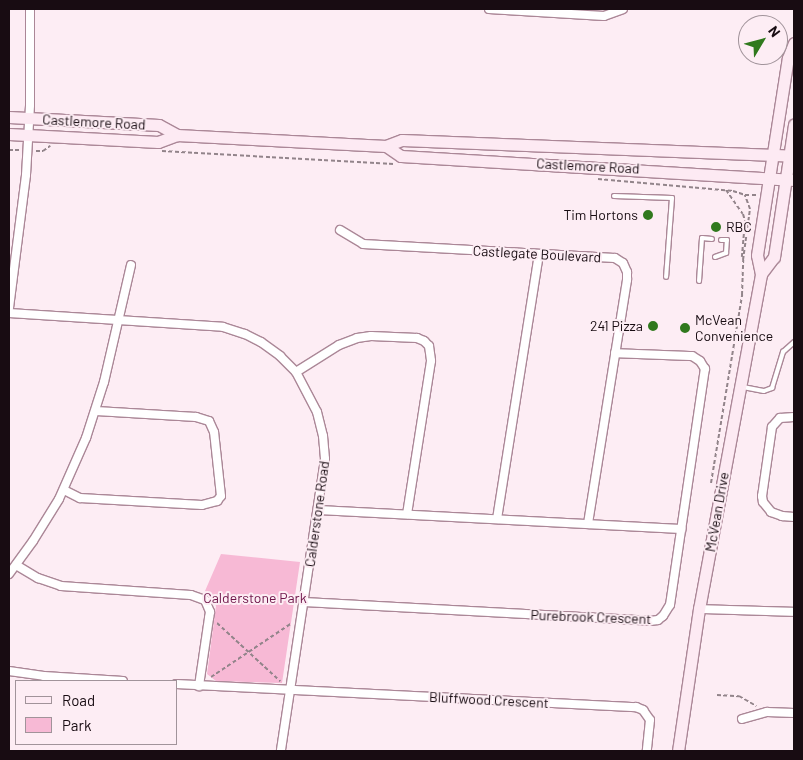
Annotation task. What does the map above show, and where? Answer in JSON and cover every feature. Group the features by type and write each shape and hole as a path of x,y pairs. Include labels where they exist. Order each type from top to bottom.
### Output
{"main road":[{"name":"McVean Drive","path":"678,751 700,609 739,386 761,274 757,255 788,58 794,43"},
{"name":"Castlemore Road","path":"9,116 159,125 177,135"},
{"name":"McVean Drive","path":"761,274 774,257 790,179 794,124"},
{"name":"Castlemore Road","path":"9,134 158,142 177,135 386,146 402,140 792,156"},
{"name":"Castlemore Road","path":"386,146 401,156 790,179"}],"street":[{"path":"9,308 19,237 28,135 30,9"},
{"path":"489,9 604,16 623,9"},
{"name":"Castlegate Boulevard","path":"340,230 363,244 614,258 623,263 627,277 588,524"},
{"path":"497,519 539,254"},
{"path":"9,574 64,490 96,412 131,265"},
{"name":"Calderstone Road","path":"9,314 212,325 233,329 271,349 296,372 317,412 323,436 325,459 281,751"},
{"path":"296,372 339,345 357,338 371,336 417,338 429,346 431,361 407,514"},
{"path":"318,510 682,529 706,376 704,366 692,356 615,353"},
{"path":"64,490 80,498 202,505 217,502 221,496 214,432 209,422 196,417 96,412"},
{"path":"794,417 780,418 772,427 762,496 763,502 771,512 782,516 794,517"},
{"name":"Purebrook Crescent","path":"304,602 658,620 668,612 670,605 682,529"},
{"path":"16,565 38,578 61,586 191,595 205,600 210,612 199,686"},
{"path":"700,609 794,612"},
{"path":"9,671 35,676 105,680"},
{"path":"178,684 290,690"},
{"name":"Bluffwood Crescent","path":"290,690 636,708 643,710 650,720 647,751"},
{"path":"742,719 767,712 794,713"}],"lane":[{"path":"614,196 672,198 666,277"},
{"path":"699,281 702,238 712,239"},
{"path":"715,257 726,253 727,240 722,240"},
{"path":"739,386 764,391 772,388 783,352 794,342"}],"path":[{"path":"43,151 56,146"},
{"path":"154,151 395,164"},
{"path":"598,179 726,190 745,195 748,194"},
{"path":"710,490 742,295 743,214 726,190"},
{"path":"743,260 750,209 745,195"},
{"path":"211,677 293,622"},
{"path":"218,623 281,682 284,681"},
{"path":"716,695 739,696 767,712"}],"green space":[{"name":"Calderstone Park","path":"221,554 300,562 282,683 216,681 207,674 216,606 211,595 205,591"}],"place":[{"name":"Tim Hortons","path":"648,215"},
{"name":"RBC","path":"716,227"},
{"name":"241 Pizza","path":"653,326"},
{"name":"McVean Convenience","path":"685,328"}]}
